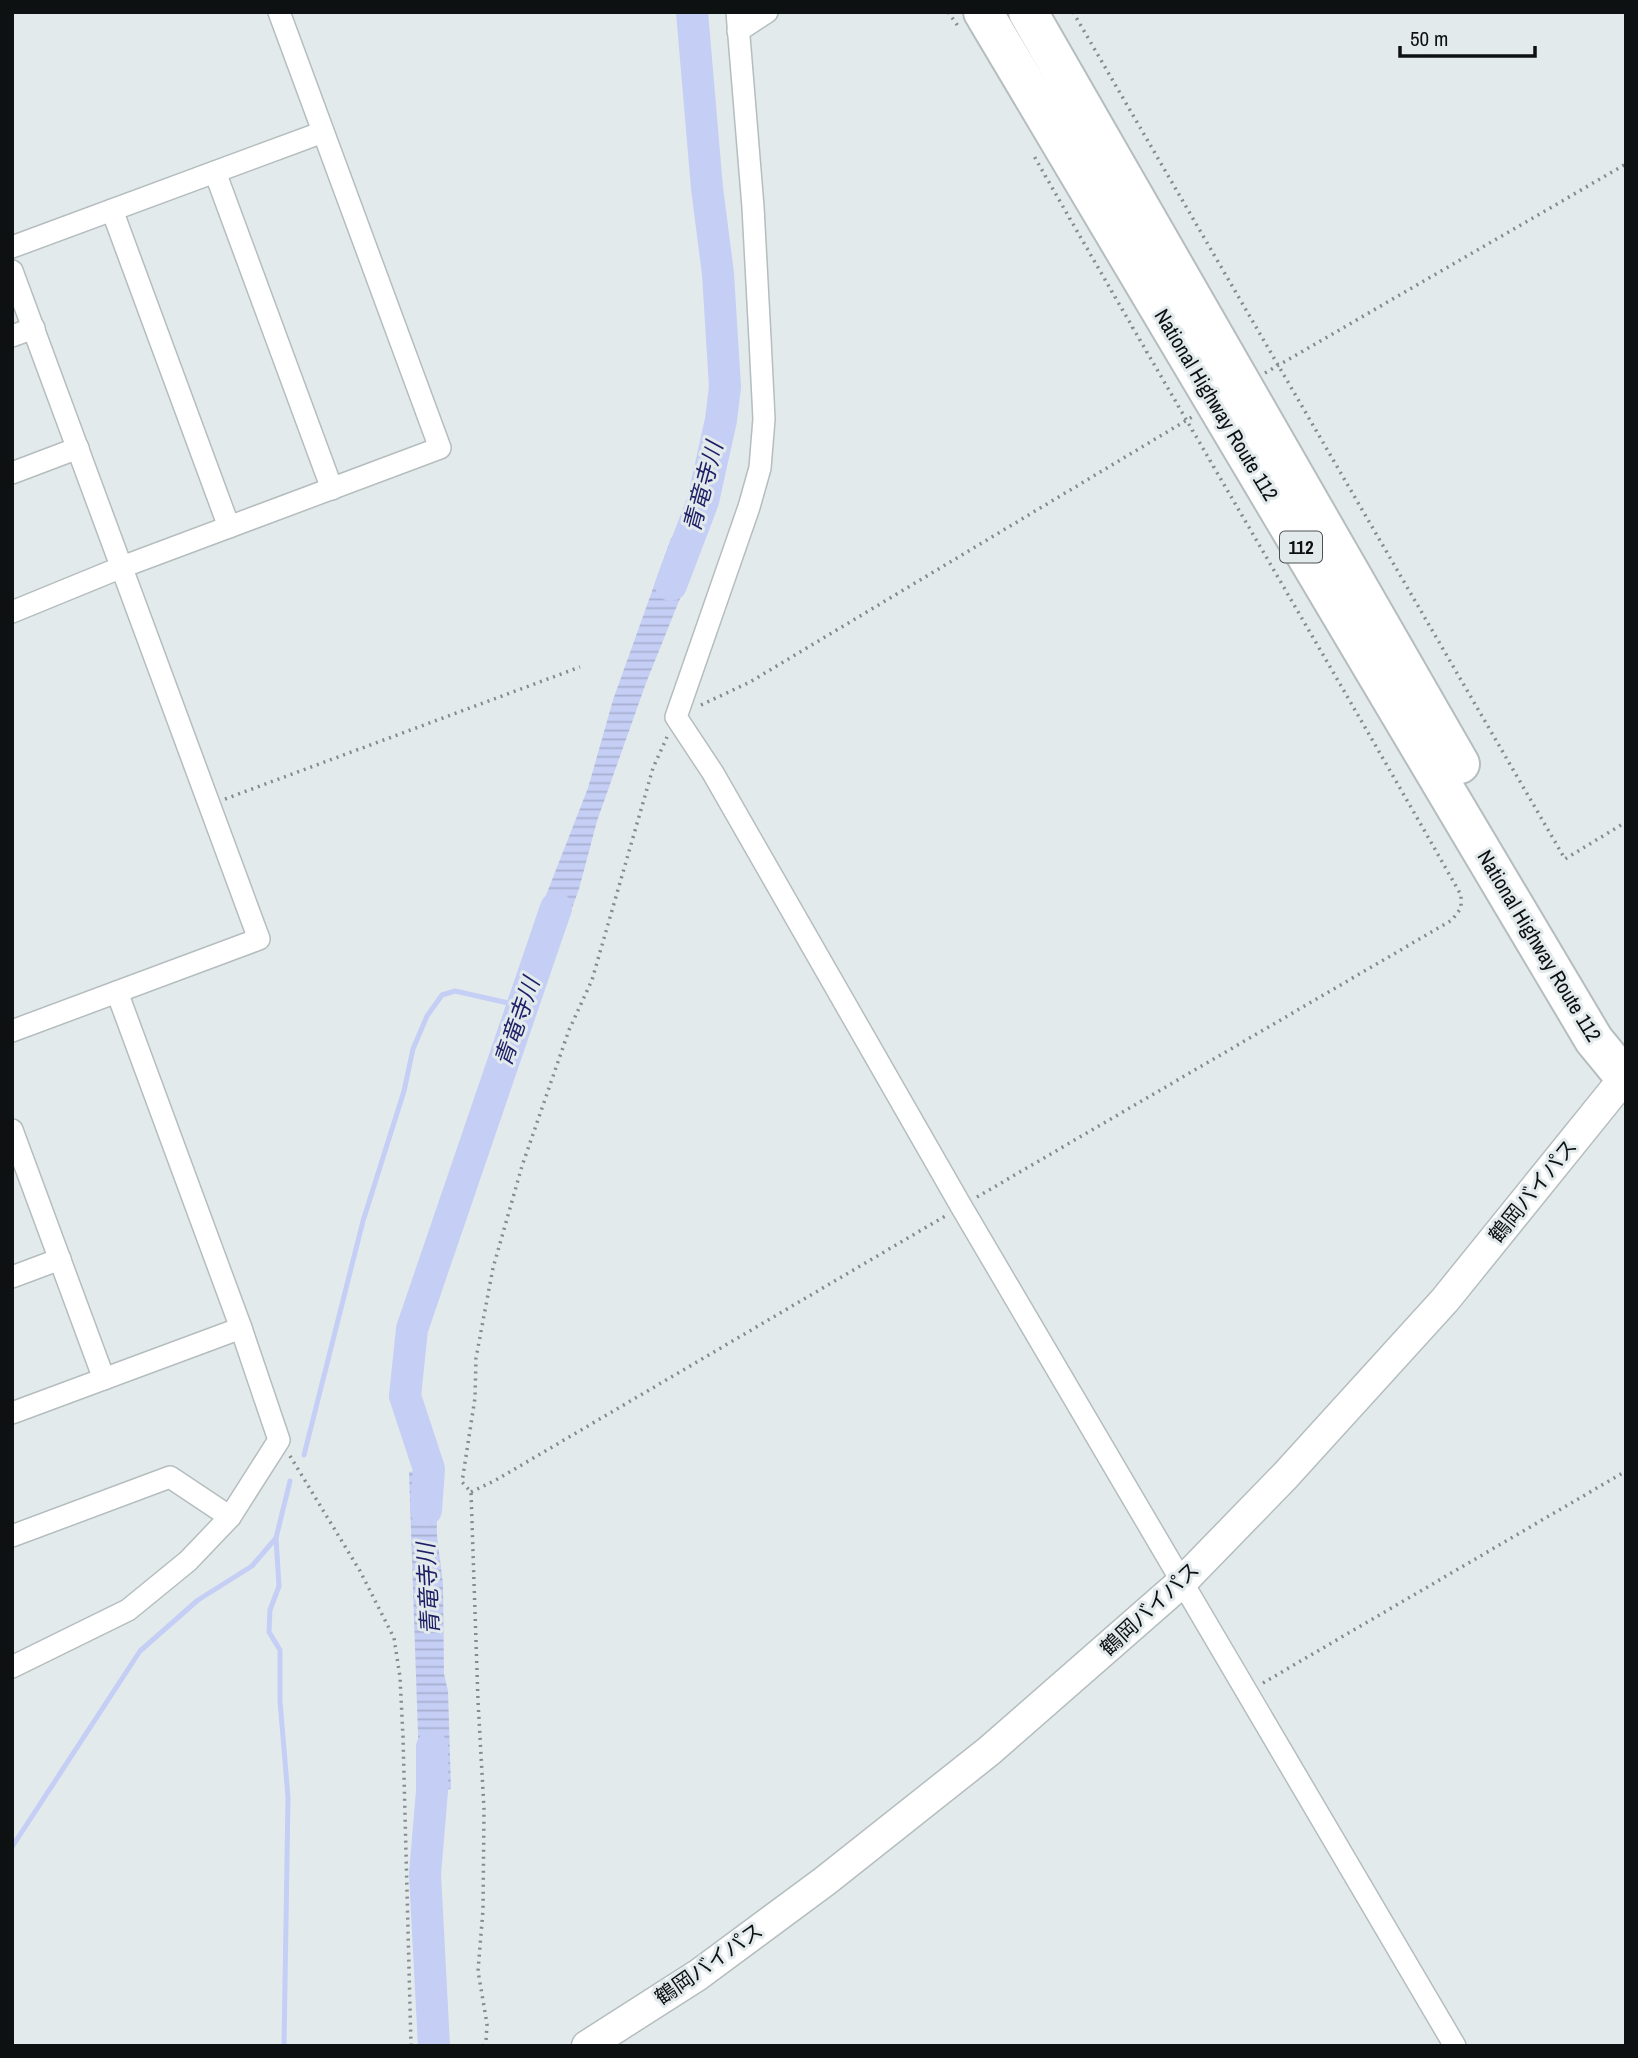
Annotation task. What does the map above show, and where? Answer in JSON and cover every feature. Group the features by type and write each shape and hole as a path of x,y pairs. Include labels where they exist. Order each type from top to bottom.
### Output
{"highway":[{"name":"National Highway Route 112","path":"1028,12 1214,403"},
{"name":"National Highway Route 112","path":"972,22 1608,1019 1625,1077"}],"main road":[{"name":"鶴岡バイパス","path":"587,2046 698,1976 836,1872 989,1751 1181,1583 1285,1476 1445,1300 1625,1077"}],"street":[{"path":"12,612 122,567 440,449 279,12"},
{"path":"767,12 737,22 753,206 760,339 764,419 760,468 676,717 713,773 961,1206 1455,2046"},
{"path":"12,247 323,132"},
{"path":"215,172 332,489"},
{"path":"112,211 229,527"},
{"path":"12,271 260,939 12,1031"},
{"path":"12,336 34,328"},
{"path":"12,473 78,448"},
{"path":"12,1666 128,1610 188,1561 230,1517 279,1440 241,1328 117,992"},
{"path":"12,1130 104,1379"},
{"path":"12,1277 60,1259"},
{"path":"12,1413 241,1328"},
{"path":"12,1536 170,1477 230,1517"}],"path":[{"path":"948,12 972,22"},
{"path":"1073,12 1279,365 1342,480 1565,859 1626,822"},
{"path":"471,1492 496,1480 1452,920 1461,908 1461,895 1324,655 1214,403 1029,147"},
{"path":"483,2046 486,2041 486,2024 478,1971 483,1910 484,1810 471,1492 462,1482 475,1398 476,1358 493,1268 526,1154 569,1030 592,980 653,768 676,717 750,682 1214,403 1626,164"},
{"path":"210,805 580,667"},
{"path":"279,1440 360,1570 394,1638 400,1677 403,1737 411,2046"},
{"path":"1246,1692 1626,1471"}],"water":[{"path":"671,538 696,548 687,581 646,683 597,821 579,889 556,951 530,945 541,908 588,788 613,700"},
{"path":"436,1468 437,1536 443,1584 444,1674 448,1691 451,1789 420,1793 409,1472"}],"waterway":[{"name":"青竜寺川","path":"671,585 703,501 721,420 725,387 718,274 707,188 692,12"},
{"name":"青竜寺川","path":"426,1510 429,1469 405,1396 412,1329 556,908"},
{"path":"304,1455 363,1221 404,1091 413,1049 427,1016 442,995 455,991 522,1006"},
{"path":"284,2046 288,1797 280,1701 280,1650 269,1632 270,1610 279,1586 276,1538 290,1481"},
{"path":"12,1847 140,1651 198,1600 252,1566 276,1538"},
{"name":"青竜寺川","path":"432,1747 432,1791 425,1874 434,2046"}]}
